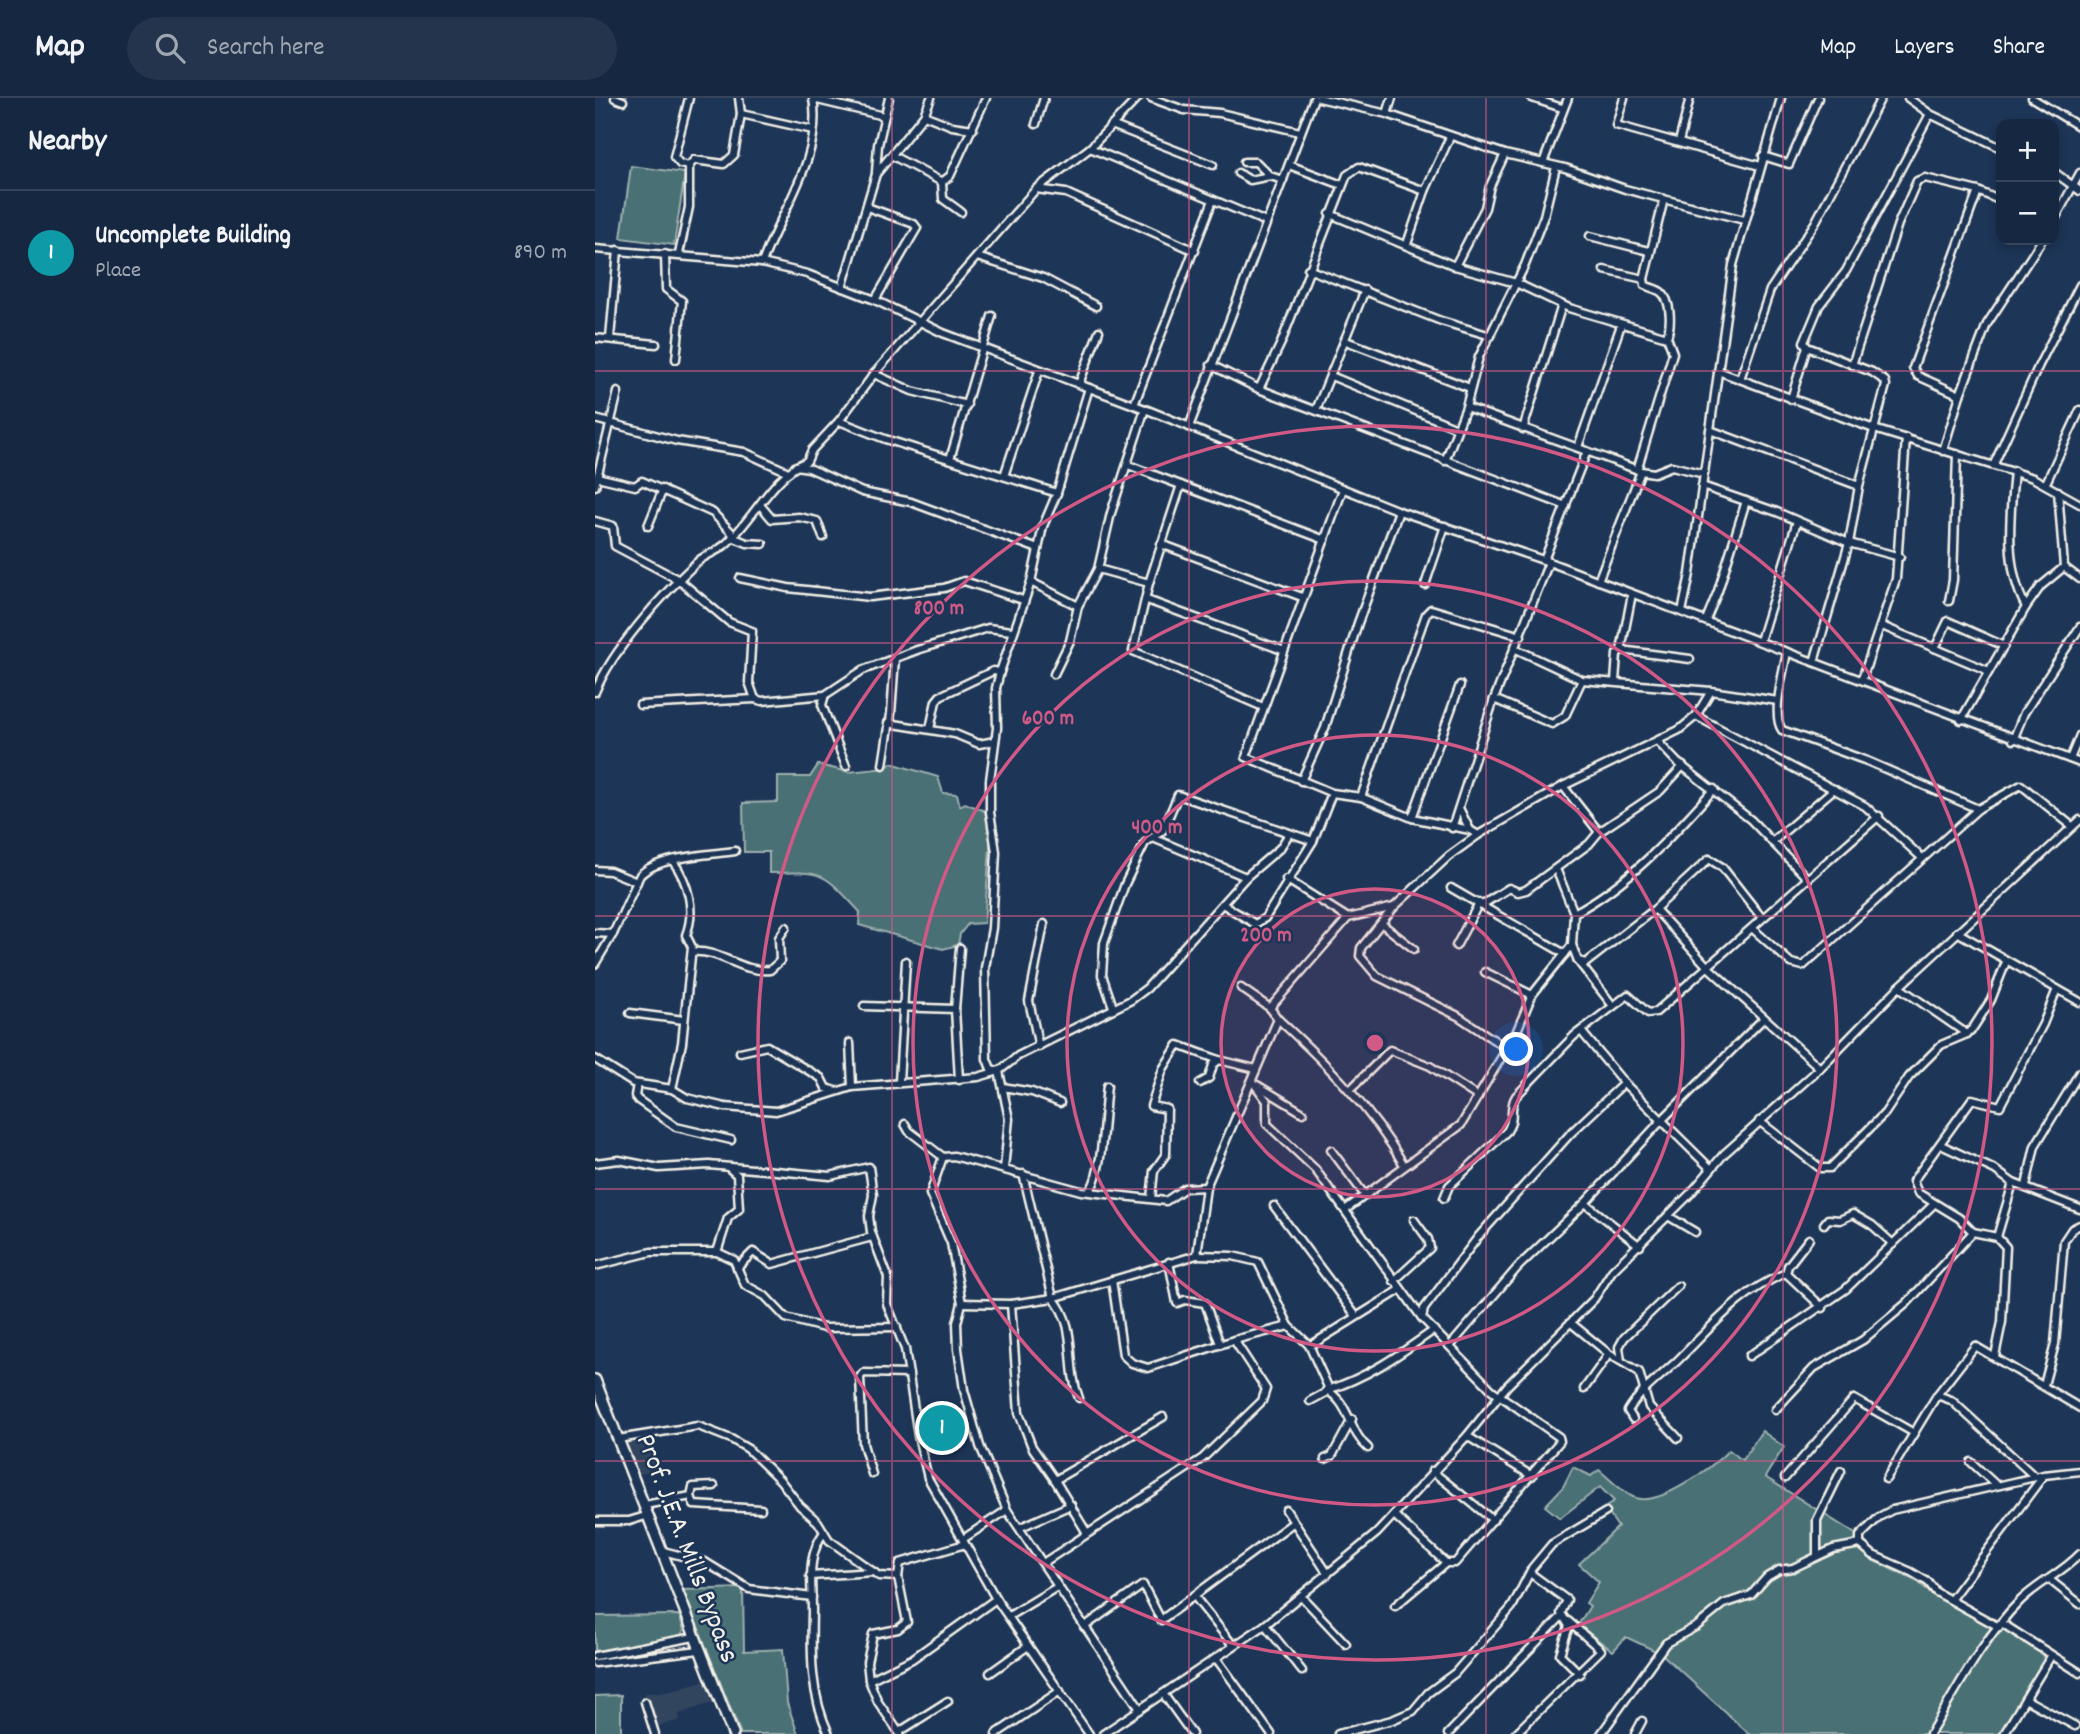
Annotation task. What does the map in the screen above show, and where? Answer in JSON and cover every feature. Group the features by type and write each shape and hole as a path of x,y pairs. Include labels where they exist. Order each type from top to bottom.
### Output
{"street":[{"path":"615,98 624,101"},
{"path":"689,98 674,157 680,164 689,166"},
{"path":"679,254 689,207 689,166 694,160 728,163 734,155 741,114 739,98"},
{"path":"762,263 806,163 813,130 813,98 884,116"},
{"path":"842,288 876,174 889,98"},
{"path":"876,174 923,116 931,98"},
{"path":"942,183 950,176 986,98"},
{"path":"1036,124 1044,98"},
{"path":"595,692 599,672 679,580 703,557 720,549 733,536 761,506 786,471 807,461 824,434 839,421 874,374 1036,189 1090,148 1138,98"},
{"path":"1151,98 1184,110 1220,113 1300,132"},
{"path":"1189,427 1300,132 1316,98 1387,114 1505,154 1744,220"},
{"path":"1387,114 1392,98"},
{"path":"1532,98 1562,108"},
{"path":"1543,163 1568,98"},
{"path":"1624,98 1616,125 1760,166"},
{"path":"1679,142 1690,98"},
{"path":"1682,612 1690,574 1733,265 1781,98"},
{"path":"1763,156 1789,164 1818,98"},
{"path":"1739,379 1770,290 1815,223 1881,98"},
{"path":"1908,98 1930,114 1996,146"},
{"path":"2032,98 2080,127"},
{"path":"2045,106 2048,98"},
{"path":"741,114 813,130"},
{"path":"1814,662 1849,543 1859,486 1885,393 1885,381 1807,347 1804,341 1819,306 1846,271 1930,114"},
{"path":"923,116 952,126 973,129"},
{"path":"1114,126 1213,165"},
{"path":"1407,244 1425,191 1450,137"},
{"path":"1090,148 1266,222"},
{"path":"1455,266 1485,208 1490,186 1505,154"},
{"path":"893,156 942,183"},
{"path":"1244,162 1256,162 1270,176 1283,180"},
{"path":"1289,165 1342,186"},
{"path":"1445,461 1466,407 1479,357 1492,336 1544,216 1556,166"},
{"path":"1259,389 1281,343 1346,175 1359,167 1425,191"},
{"path":"1238,173 1250,180 1270,176"},
{"path":"2059,213 2077,189 2080,173"},
{"path":"2059,176 2077,189"},
{"path":"1852,365 1899,224 1917,181 1925,178 1978,191 1996,199"},
{"path":"942,183 943,199 961,212"},
{"path":"1036,189 1066,194 1195,251"},
{"path":"1960,395 1918,376 1913,368 1978,191"},
{"path":"1598,581 1639,470 1673,353 1667,337 1671,327 1667,300 1661,291 1645,285 1644,279 1664,199"},
{"path":"1134,405 1213,200"},
{"path":"867,208 914,224 917,229 875,300"},
{"path":"1330,214 1455,266 1516,283 1562,304 1621,325 1667,337"},
{"path":"1590,236 1650,251"},
{"path":"1943,451 1960,395 1987,324 2039,245"},
{"path":"595,248 762,263 807,274 875,300 919,323 1039,372 1145,409 1399,511 1547,561 1862,679 2013,740 2080,763"},
{"path":"610,338 618,250"},
{"path":"665,254 666,289 682,301 676,359"},
{"path":"977,257 1043,278 1095,306"},
{"path":"1308,269 1468,331 1492,336"},
{"path":"1604,270 1644,279"},
{"path":"1994,464 2039,365 2080,285"},
{"path":"1316,410 1365,290"},
{"path":"1523,429 1562,304"},
{"path":"950,459 985,349 992,316"},
{"path":"1579,447 1621,325"},
{"path":"1079,384 1099,331"},
{"path":"595,338 656,344"},
{"path":"1346,341 1470,388"},
{"path":"1791,399 1807,347"},
{"path":"1211,365 1259,389 1566,506"},
{"path":"1718,370 1874,429 2014,471 2046,483 2080,504"},
{"path":"1004,475 1039,372"},
{"path":"874,374 912,391 967,405"},
{"path":"1331,376 1457,428"},
{"path":"999,1071 991,1069 987,1059 985,968 996,884 996,852 990,812 996,688 1012,631 1031,582 1043,526 1057,493 1089,388"},
{"path":"595,486 618,392"},
{"path":"1466,407 1639,470 1654,473 1672,466 1704,474"},
{"path":"1054,674 1070,641 1078,606 1098,569 1111,513 1145,409"},
{"path":"2046,483 2080,410"},
{"path":"595,419 609,425 744,452 786,471"},
{"path":"839,421 1057,493"},
{"path":"1710,430 1859,486"},
{"path":"1862,679 1882,626 1900,557 1906,438"},
{"path":"1452,828 1494,699 1521,636 1587,450"},
{"path":"1949,601 1954,580 1957,454"},
{"path":"1128,465 1325,540"},
{"path":"794,466 809,468 862,492 911,502 1038,549"},
{"path":"2014,471 2010,539 2016,582 2026,607"},
{"path":"597,477 635,486 642,481 663,489 713,513 733,536 747,543 763,544"},
{"path":"1181,485 1149,583 1133,651 1263,707"},
{"path":"1702,486 1849,543 1900,557"},
{"path":"648,526 663,489"},
{"path":"1343,489 1245,757 1332,793 1361,797 1412,818 1470,830 1478,835"},
{"path":"2058,491 2064,568"},
{"path":"1706,620 1718,591 1746,501"},
{"path":"761,506 772,519 799,517 817,521 823,537"},
{"path":"1301,781 1325,728 1358,623 1399,511"},
{"path":"595,521 613,526 615,546 679,580 729,622 752,631 749,682 755,699"},
{"path":"1760,641 1797,522"},
{"path":"1425,585 1445,526"},
{"path":"1161,544 1302,597"},
{"path":"1961,720 2026,607 2041,586 2064,568"},
{"path":"2064,568 2080,579"},
{"path":"1098,569 1149,583"},
{"path":"740,578 788,588 870,597 944,588 964,581 1023,600"},
{"path":"1031,582 1078,606"},
{"path":"1615,682 1617,654 1621,650 1632,594"},
{"path":"1147,600 1282,650"},
{"path":"1361,797 1426,614 1431,609 1521,636"},
{"path":"1935,648 1948,621 2004,646"},
{"path":"1882,626 1989,671"},
{"path":"2013,740 2024,713 2080,627"},
{"path":"640,705 755,699 762,701 825,695 863,670 895,658 988,628 1012,631"},
{"path":"1516,649 1582,680 1711,691 1778,701"},
{"path":"1621,650 1690,659"},
{"path":"1787,652 1778,701 1779,726 1783,730 1867,761 1978,809"},
{"path":"883,765 895,658"},
{"path":"930,729 936,701 940,696 993,671 1000,672"},
{"path":"1494,699 1552,724 1565,716 1582,680"},
{"path":"1412,818 1460,685"},
{"path":"1506,1048 1458,1016 1377,975 1360,953 1394,907 1449,856 1478,835 1563,786 1679,730 1696,716 1711,691"},
{"path":"825,695 822,705 845,766"},
{"path":"1696,716 1834,789 1879,817 1921,857"},
{"path":"888,723 930,729 979,744 995,741"},
{"path":"2070,759 2080,735"},
{"path":"1657,741 1772,842 1808,879"},
{"path":"1456,946 1481,904 1509,888 1518,892 1526,890 1590,844 1599,832 1660,791 1683,766"},
{"path":"1753,929 1791,963 1803,966 1921,857 1978,809 2021,785 2071,827"},
{"path":"1563,786 1599,832"},
{"path":"1574,913 1597,901 1665,843 1714,789"},
{"path":"1772,842 1834,789"},
{"path":"1224,905 1255,924 1260,923 1313,841 1332,793"},
{"path":"1113,1007 1103,975 1104,943 1125,884 1145,843 1163,830 1178,795 1313,841"},
{"path":"1459,808 1470,830"},
{"path":"1444,1198 1449,1186 1496,1145 1512,1124 1511,1107 1516,1096 1581,1031 1613,1006 1632,996 1653,1014 1879,817"},
{"path":"1103,1734 1265,1625 1302,1597 1394,1515 1467,1436 1500,1395 1594,1299 1610,1274 1640,1246 1711,1169 1759,1121 1820,1068 1957,932 2080,820"},
{"path":"595,1059 637,1084 672,1089 687,1098 725,1107 775,1111 852,1087 959,1080 999,1071 1147,988 1224,905 1246,877 1280,848 1289,834"},
{"path":"1153,838 1246,877"},
{"path":"595,964 613,934 636,882 647,868 673,860 735,851"},
{"path":"1578,961 1586,963 1655,909 1709,859 1722,867 1762,918"},
{"path":"672,1089 682,1043 692,952 686,936 691,924 690,895 673,860"},
{"path":"1556,869 1574,913 1572,945 1578,961 1613,1006"},
{"path":"595,870 610,871 636,882"},
{"path":"1286,879 1348,918"},
{"path":"1451,888 1565,954"},
{"path":"1270,1008 1348,918 1394,907"},
{"path":"1655,909 1707,966 1820,1068"},
{"path":"1039,1047 1029,1000 1044,924"},
{"path":"1383,924 1414,949"},
{"path":"692,952 715,955 743,967 770,970 779,961 779,938 786,927"},
{"path":"1957,932 2080,1002"},
{"path":"595,933 613,934"},
{"path":"1345,1210 1403,1165 1454,1132 1506,1048 1532,995 1572,945"},
{"path":"959,1080 955,1009 960,948"},
{"path":"899,1082 906,1007 906,961"},
{"path":"1759,1121 1826,1170 1885,1113 1909,1077 1941,1045 1967,1034 1991,1000 2006,962"},
{"path":"1485,972 1532,995"},
{"path":"1899,987 1967,1034"},
{"path":"1241,988 1270,1008 1278,1019 1351,1089 1379,1124 1403,1165"},
{"path":"1994,1356 2002,1322 2006,1247 1997,1237 1973,1232 1959,1218 1918,1193 1913,1181 1972,1099 2000,1106 2057,989"},
{"path":"864,1006 955,1009"},
{"path":"630,1013 684,1020"},
{"path":"1451,1345 1518,1267 1585,1203 1661,1121 1764,1018"},
{"path":"1197,1255 1206,1187 1278,1019"},
{"path":"1581,1031 1624,1083 1711,1169"},
{"path":"850,1043 852,1087"},
{"path":"1151,1198 1154,1171 1166,1154 1168,1139 1167,1109 1151,1106 1163,1069 1178,1045 1219,1060 1256,1069"},
{"path":"740,1052 767,1046 821,1078 826,1088 834,1091"},
{"path":"1351,1089 1389,1050 1430,1066 1478,1097"},
{"path":"1201,1083 1209,1078 1213,1065 1219,1060"},
{"path":"999,1071 1009,1119 1004,1169"},
{"path":"2026,1186 2035,1146 2080,1072"},
{"path":"1252,1081 1303,1112"},
{"path":"1252,1081 1267,1101 1267,1124 1315,1169 1422,1318 1492,1390 1559,1437 1557,1448 1455,1563 1447,1563 1395,1606"},
{"path":"1422,1318 1434,1293 1461,1264 1478,1237 1570,1134 1624,1083"},
{"path":"637,1084 635,1096 638,1100 672,1125 730,1140"},
{"path":"1090,1191 1094,1187 1097,1171 1107,1086"},
{"path":"1003,1087 1032,1092 1060,1103"},
{"path":"905,1124 909,1131 943,1157 954,1156 1113,1197 1166,1201 1185,1188 1206,1187"},
{"path":"1941,1144 1995,1170 2013,1182 2080,1209"},
{"path":"1331,1150 1364,1194"},
{"path":"943,1157 930,1194 939,1219 948,1229 961,1303 957,1323 964,1390 973,1428 1007,1510 1021,1527 1057,1587 1140,1709"},
{"path":"595,1163 619,1160 659,1168 709,1165 743,1167 770,1173 829,1177 869,1167 873,1195 869,1216 873,1237 888,1277 887,1304 905,1349 925,1469 996,1599 1089,1734"},
{"path":"717,1252 728,1218 739,1209 737,1175 729,1168"},
{"path":"1023,1174 1053,1298 1063,1310 1069,1326 1073,1381 1079,1398"},
{"path":"1997,1237 2013,1182"},
{"path":"1585,1203 1640,1246"},
{"path":"1749,1356 1822,1308 1934,1204"},
{"path":"1275,1206 1356,1316"},
{"path":"1824,1224 1831,1218 1840,1220 1853,1214 1872,1225 1893,1244"},
{"path":"1668,1216 1695,1232"},
{"path":"1394,1281 1430,1248 1429,1239 1414,1220"},
{"path":"2044,1385 2055,1344 2064,1241 2072,1230 2080,1225"},
{"path":"1775,1410 1814,1368 1863,1340 1907,1303 1973,1232"},
{"path":"737,1268 753,1252 772,1264 873,1237"},
{"path":"1786,1273 1787,1266 1809,1239"},
{"path":"595,1266 651,1252 717,1252 734,1260 745,1285 754,1293 765,1296 786,1318 824,1328 897,1327"},
{"path":"961,1303 1010,1304 1053,1298 1197,1255 1242,1257 1258,1262 1289,1326 1309,1345 1327,1383 1327,1390"},
{"path":"1169,1262 1177,1303 1185,1300 1205,1303 1220,1344"},
{"path":"1786,1273 1822,1308"},
{"path":"1633,1419 1628,1411 1730,1306 1786,1273"},
{"path":"1112,1280 1123,1355 1132,1363 1148,1368 1220,1344 1289,1326"},
{"path":"1621,1361 1619,1347 1624,1338 1678,1286"},
{"path":"1309,1345 1400,1290"},
{"path":"1010,1304 1019,1413 1033,1447 1072,1505 1087,1533"},
{"path":"1571,1323 1609,1354 1639,1372 1649,1407 1678,1438"},
{"path":"1310,1401 1327,1390 1351,1383 1381,1366 1434,1330"},
{"path":"1043,1563 1203,1458 1264,1398 1266,1389 1234,1340"},
{"path":"1886,1479 1937,1395 1975,1346 2080,1408"},
{"path":"1584,1389 1609,1354"},
{"path":"872,1474 863,1444 860,1377 863,1373 909,1374"},
{"name":"Prof. J.E.A. Mills Bypass","path":"595,1380 733,1734"},
{"path":"1327,1390 1342,1401 1352,1419 1357,1436 1368,1448"},
{"path":"1490,1409 1492,1390"},
{"path":"1937,1395 1951,1400 2035,1477"},
{"path":"1785,1478 1854,1399 1914,1433"},
{"path":"1055,1480 1163,1416"},
{"path":"1325,1459 1332,1456 1352,1419"},
{"path":"618,1439 687,1426 715,1431 757,1457 780,1480 800,1506 818,1522 838,1548 884,1577 898,1577"},
{"path":"1467,1436 1532,1476"},
{"path":"1971,1462 1996,1485"},
{"path":"2080,1470 1996,1485 1888,1512 1860,1536 1860,1544 1873,1555 1928,1582 1936,1592 2001,1625 2080,1673"},
{"path":"1432,1471 1493,1520"},
{"path":"1818,1555 1817,1520 1841,1471"},
{"path":"1951,1599 2044,1475"},
{"path":"714,1486 693,1487 691,1496 694,1505 761,1509"},
{"path":"645,1505 691,1496"},
{"path":"1021,1527 1072,1505"},
{"path":"898,1732 878,1702 869,1680 867,1662 873,1634 898,1629 907,1622 898,1577 902,1561 964,1542 1007,1510"},
{"path":"1286,1510 1328,1574"},
{"path":"1338,1734 1392,1720 1413,1711 1428,1693 1455,1673 1511,1607 1529,1573 1552,1544 1606,1512"},
{"path":"595,1521 629,1521 649,1515"},
{"path":"1394,1515 1447,1563"},
{"path":"1084,1627 1143,1585 1161,1619 1294,1522"},
{"path":"824,1532 814,1550 810,1576 812,1676 818,1708 829,1734"},
{"path":"1601,1734 1666,1643 1697,1626 1724,1604 1751,1595 1767,1577 1805,1563 1818,1555 1860,1544"},
{"path":"663,1551 705,1562 749,1589 812,1597"},
{"path":"1930,1734 1975,1658 2021,1600 2080,1554"},
{"path":"810,1576 874,1572"},
{"path":"1515,1734 1580,1674 1601,1650 1561,1613 1567,1600 1529,1573"},
{"path":"2050,1580 2080,1604"},
{"path":"1009,1616 1057,1587"},
{"path":"1194,1596 1233,1645"},
{"path":"1302,1597 1346,1644"},
{"path":"869,1680 912,1658 996,1599"},
{"path":"1565,1618 1560,1654 1580,1674"},
{"path":"1448,1734 1565,1618"},
{"path":"1265,1625 1302,1671"},
{"path":"595,1656 694,1637"},
{"path":"663,1645 664,1655"},
{"path":"989,1673 1028,1646"},
{"path":"595,1663 699,1650"},
{"path":"2004,1734 2051,1656"},
{"path":"1216,1658 1271,1734"},
{"path":"996,1734 1060,1691"},
{"path":"1164,1695 1192,1734"},
{"path":"2025,1699 2075,1726"},
{"path":"887,1734 898,1732 948,1701"},
{"path":"645,1702 655,1734"},
{"path":"1635,1734 1642,1721"}],"shaded area":[{"path":"652,1435 659,1472 638,1474 625,1442"},
{"path":"705,1680 714,1702 679,1714 680,1720 656,1727 645,1693 670,1691"}],"green space":[{"path":"631,166 685,173 674,245 621,238"},
{"path":"891,763 938,777 943,793 957,794 960,806 965,803 985,811 991,836 984,923 968,924 960,934 958,945 943,949 859,925 860,912 830,882 813,874 769,873 769,852 744,852 743,803 778,802 778,777 810,777 818,765 849,772 886,768"},
{"path":"1762,1431 1784,1447 1765,1477 1857,1535 1859,1548 1874,1561 1918,1582 1932,1594 2003,1629 2042,1653 2044,1660 1999,1734 1749,1734 1662,1654 1626,1637 1613,1651 1578,1625 1590,1606 1586,1603 1599,1582 1579,1564 1618,1527 1605,1508 1614,1501 1600,1487 1560,1518 1545,1506 1563,1487 1573,1467 1591,1476 1599,1470 1633,1497 1656,1497 1698,1476 1729,1450 1742,1460"},
{"path":"743,1588 744,1651 783,1649 787,1703 798,1734 741,1734 683,1590"},
{"path":"679,1615 684,1630 678,1640 595,1651 595,1616"},
{"path":"621,1695 621,1734 595,1734 595,1696"}],"place":[{"name":"Uncomplete Building","path":"942,1428"}]}
